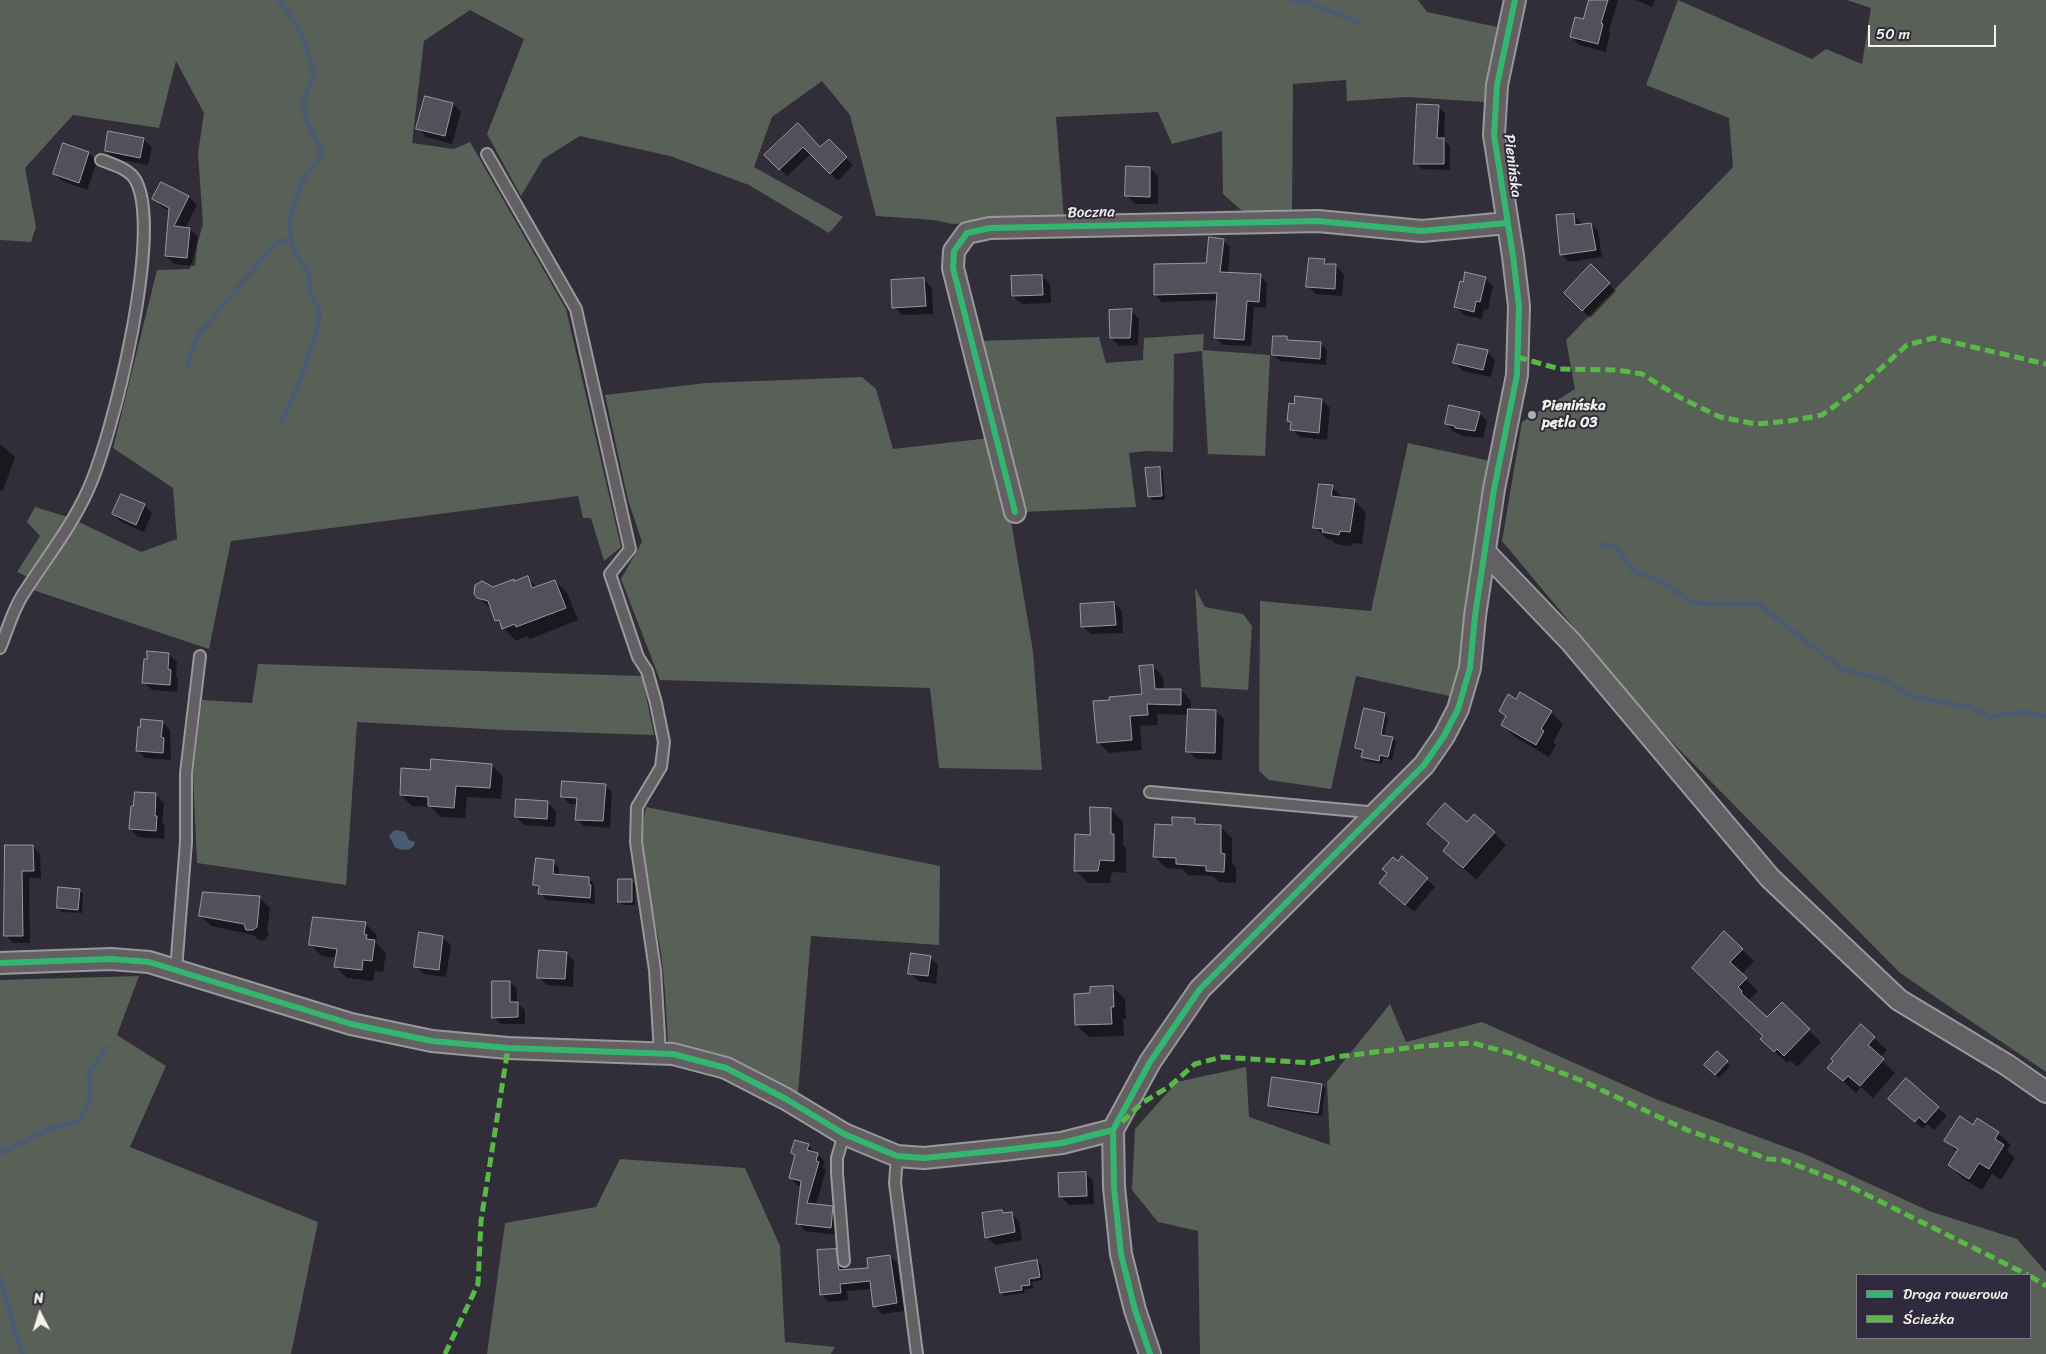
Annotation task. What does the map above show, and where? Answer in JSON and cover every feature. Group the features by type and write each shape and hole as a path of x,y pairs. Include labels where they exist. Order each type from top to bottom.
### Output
{"street":[{"name":"Pienińska","path":"1113,1130 1150,1062 1200,989 1424,765 1444,736 1458,709 1470,668 1475,616 1494,489 1517,376 1519,306 1494,135 1497,85 1515,0"},
{"name":"Boczna","path":"1015,512 953,268 954,251 967,233 990,228 1318,221 1422,231 1507,223"},
{"path":"1485,552 1571,642 1778,885 1899,1000 2007,1065 2046,1092"},
{"path":"0,963 111,959 150,962 351,1024 432,1041 508,1048 673,1054 726,1068 786,1099 844,1134 897,1156 924,1158 1013,1149 1062,1143 1113,1130 1114,1187 1122,1254 1135,1310 1150,1354"}],"lane":[{"path":"487,154 576,309 630,549 610,574 638,657 647,671 664,742 661,766 637,807 636,842 655,970 660,1053"},
{"path":"0,648 21,598 61,538 88,491 107,437 140,291 143,227 142,194 135,178 118,166 101,160"},
{"path":"176,970 186,842 186,772 200,656"},
{"path":"1150,792 1368,812 1374,816"},
{"path":"844,1134 837,1158 837,1172 844,1261"},
{"path":"897,1156 895,1183 917,1354"}],"shaded area":[{"path":"0,0 1418,0 1427,12 1497,27 1484,102 1407,97 1347,101 1346,80 1293,84 1292,211 1255,215 1241,210 1223,194 1222,131 1172,144 1158,112 1056,117 1064,218 952,224 934,220 876,216 850,115 822,81 772,117 754,167 843,217 829,233 749,185 670,156 580,136 543,159 521,196 487,134 524,39 470,10 424,41 412,143 454,149 470,142 566,309 621,547 604,561 591,518 583,518 578,496 231,541 209,649 33,590 79,522 141,552 177,539 173,488 113,448 157,270 190,269 203,224 198,153 204,113 176,61 159,128 73,115 25,168 36,227 31,242 0,240"},
{"path":"1678,0 1812,59 1826,49 1862,64 1871,8 1847,0 2046,0 2046,1072 1900,973 1658,728 1502,541 1522,422 1575,389 1566,340 1733,167 1729,118 1646,85"},
{"path":"1204,334 1203,350 1270,355 1265,456 1208,454 1202,351 1174,354 1173,452 1146,451 1129,453 1136,507 1022,512 978,341 1099,337 1106,363 1143,360 1144,338"},
{"path":"862,377 876,389 893,449 990,438 1010,515 1033,651 1042,770 939,768 930,688 660,680 621,579 642,542 628,500 605,395 706,383"},
{"path":"1408,443 1486,460 1492,464 1462,674 1454,697 1356,676 1331,789 1269,780 1259,771 1260,601 1371,611"},
{"path":"35,507 68,517 28,577 17,572 40,536 27,522"},
{"path":"1195,588 1205,607 1243,614 1252,626 1248,690 1201,687"},
{"path":"258,664 642,676 654,735 504,730 357,722 346,885 197,863 193,774 202,700 252,703"},
{"path":"646,807 940,866 939,945 811,936 798,1093 734,1062 668,1043 662,959 644,860 643,824"},
{"path":"139,976 117,1035 166,1066 130,1147 318,1222 291,1354 0,1354 0,980"},
{"path":"1390,1004 1406,1042 1482,1022 1658,1100 1807,1155 1929,1211 2017,1239 2046,1272 2046,1354 1200,1354 1198,1231 1158,1222 1132,1190 1135,1129 1177,1082 1246,1067 1249,1117 1330,1145 1327,1082"},
{"path":"620,1159 745,1168 780,1246 785,1342 835,1347 831,1354 487,1354 505,1223 596,1207"}],"water":[{"path":"393,831 405,832 409,840 415,842 412,848 404,850 395,847 389,836"}],"building":[{"path":"1589,0 1608,0 1601,23 1603,24 1598,44 1570,37 1575,17 1583,19"},
{"path":"425,96 453,103 445,136 416,129"},
{"path":"1417,104 1439,105 1437,138 1444,138 1444,164 1414,164"},
{"path":"798,123 820,147 829,139 847,157 830,174 803,147 779,170 764,155"},
{"path":"108,131 144,138 140,158 105,151"},
{"path":"63,143 89,152 79,183 53,174"},
{"path":"1126,166 1150,167 1150,197 1125,196"},
{"path":"161,182 189,196 174,226 190,228 187,258 165,256 169,208 152,199"},
{"path":"1574,214 1575,225 1591,223 1596,250 1560,255 1556,215"},
{"path":"1209,237 1224,239 1220,272 1261,274 1259,302 1247,301 1244,340 1214,338 1217,293 1154,295 1154,264 1206,263"},
{"path":"1309,258 1325,259 1324,264 1336,264 1335,289 1306,287"},
{"path":"1591,264 1610,283 1582,311 1564,293"},
{"path":"1465,272 1486,277 1480,302 1476,301 1474,312 1454,307 1460,281 1463,282"},
{"path":"1042,275 1043,295 1012,296 1011,276"},
{"path":"924,278 926,306 892,308 891,280"},
{"path":"1132,309 1130,338 1110,338 1109,310"},
{"path":"1273,336 1287,336 1287,340 1321,342 1320,359 1272,355"},
{"path":"1458,344 1488,350 1483,370 1453,363"},
{"path":"1295,396 1322,399 1319,433 1290,430 1291,422 1287,421 1289,403 1294,404"},
{"path":"1449,405 1480,412 1475,431 1455,428 1455,426 1445,424"},
{"path":"1160,467 1162,496 1148,497 1145,468"},
{"path":"1319,484 1333,485 1331,496 1355,499 1350,532 1340,531 1339,535 1322,532 1323,529 1313,528"},
{"path":"121,494 145,504 136,525 112,514"},
{"path":"528,576 532,588 555,580 566,608 516,627 515,624 502,629 499,620 495,621 488,601 477,598 474,594 475,585 482,581 493,587"},
{"path":"1114,602 1116,625 1081,627 1080,604"},
{"path":"147,651 169,653 170,685 142,683 144,659 147,659"},
{"path":"1153,665 1155,689 1181,689 1181,705 1147,704 1148,715 1130,716 1132,740 1097,743 1093,701 1110,700 1109,697 1142,694 1139,666"},
{"path":"1520,692 1552,711 1541,729 1544,731 1536,745 1501,725 1506,716 1499,711 1508,694 1516,699"},
{"path":"1364,708 1385,713 1381,735 1393,737 1388,757 1380,755 1379,761 1361,757 1363,750 1355,748"},
{"path":"1188,709 1216,710 1215,753 1186,752"},
{"path":"141,719 163,721 161,737 164,738 163,753 136,751 138,727 140,727"},
{"path":"431,759 492,764 490,788 456,786 454,808 428,806 428,797 400,795 401,768 430,770"},
{"path":"562,781 606,784 603,821 575,820 577,798 561,797"},
{"path":"135,792 156,793 156,831 129,829 131,806 133,806"},
{"path":"516,799 548,801 547,819 515,817"},
{"path":"1445,803 1467,822 1474,814 1495,832 1463,868 1443,851 1449,843 1427,824"},
{"path":"1090,807 1111,808 1111,834 1114,834 1114,861 1100,860 1098,871 1074,871 1075,834 1090,835"},
{"path":"1172,817 1195,818 1195,824 1221,825 1221,853 1225,854 1224,872 1206,871 1206,866 1176,864 1176,858 1153,857 1155,824 1172,825"},
{"path":"5,845 33,845 34,871 22,871 23,936 4,936"},
{"path":"1402,856 1428,878 1405,905 1379,883 1387,873 1382,869 1393,857 1398,861"},
{"path":"536,858 554,860 553,874 589,877 589,885 591,885 590,898 538,894 539,886 533,885"},
{"path":"618,879 632,879 632,902 618,902"},
{"path":"58,887 80,889 78,910 57,908"},
{"path":"203,892 260,896 257,927 253,930 246,930 244,924 199,916"},
{"path":"313,917 366,922 364,934 367,935 366,939 375,940 372,961 363,960 362,970 334,967 337,949 309,945"},
{"path":"1724,931 1743,949 1730,962 1747,978 1738,987 1742,991 1741,993 1767,1017 1782,1002 1810,1029 1784,1056 1777,1049 1774,1052 1760,1039 1763,1036 1692,968"},
{"path":"419,932 443,936 439,970 414,967"},
{"path":"539,950 567,952 565,979 537,978"},
{"path":"911,953 931,956 928,976 908,974"},
{"path":"492,981 510,981 510,1002 518,1002 518,1017 492,1018"},
{"path":"1113,986 1114,1007 1111,1007 1112,1024 1075,1025 1074,994 1090,993 1090,987"},
{"path":"1861,1024 1875,1037 1868,1045 1884,1059 1860,1086 1848,1076 1843,1081 1827,1068 1833,1061 1831,1059"},
{"path":"1717,1051 1728,1061 1715,1075 1704,1065"},
{"path":"1272,1077 1322,1084 1318,1113 1268,1106"},
{"path":"1906,1078 1939,1107 1925,1123 1919,1117 1915,1122 1888,1099"},
{"path":"1960,1116 1973,1125 1977,1118 1999,1132 1995,1139 2004,1145 1989,1169 1979,1163 1969,1179 1948,1165 1958,1149 1944,1141"},
{"path":"795,1140 809,1144 807,1150 818,1153 816,1161 819,1162 807,1203 833,1206 831,1228 796,1224 801,1181 789,1178 795,1155 791,1153"},
{"path":"1086,1172 1087,1196 1059,1197 1058,1173"},
{"path":"1002,1210 1003,1213 1012,1212 1015,1232 985,1238 982,1213"},
{"path":"836,1249 839,1270 868,1268 867,1258 890,1255 897,1303 873,1307 870,1281 840,1284 841,1293 820,1295 817,1250"},
{"path":"1037,1260 1040,1277 1029,1279 1030,1285 1021,1286 1022,1290 1000,1293 995,1268"}],"waterway":[{"path":"279,0 300,30 314,73 303,102 306,120 323,153 301,183 289,225 294,250 309,275 310,292 320,313 315,338 303,373 281,424"},
{"path":"1292,0 1310,3 1358,22"},
{"path":"187,364 198,335 273,246 291,238"},
{"path":"1600,544 1617,548 1633,571 1660,581 1693,603 1758,604 1842,669 1886,680 1912,697 1970,707 1990,717 2023,712 2046,716"},
{"path":"0,1153 49,1129 80,1121 90,1099 89,1075 106,1047"},
{"path":"0,1277 23,1354"}],"marked path":[{"path":"1517,357 1560,369 1617,370 1642,374 1679,397 1720,417 1756,424 1822,415 1857,390 1907,345 1934,338 2046,364"},
{"path":"1122,1122 1142,1103 1170,1086 1195,1064 1222,1057 1311,1063 1336,1057 1423,1046 1473,1043 1513,1054 1580,1080 1687,1130 1768,1159 1783,1160 1841,1182 2026,1274"},
{"path":"445,1354 478,1284 481,1221 508,1048"},
{"path":"2031,1277 2046,1286"}],"cycle path":[{"path":"1150,1354 1135,1310 1121,1254 1114,1187 1113,1130 1150,1062 1200,989 1424,765 1444,736 1458,709 1470,668 1475,616 1494,489 1517,375 1519,306 1494,135 1497,85 1515,0"},
{"path":"1015,512 953,268 954,251 967,233 990,228 1318,221 1422,231 1507,223"},
{"path":"0,963 111,959 149,962 351,1024 432,1041 508,1048 673,1054 726,1068 786,1099 844,1134 897,1156 924,1158 1062,1143 1113,1130"}],"place":[{"name":"Pienińska pętla 03","path":"1532,415"}]}
